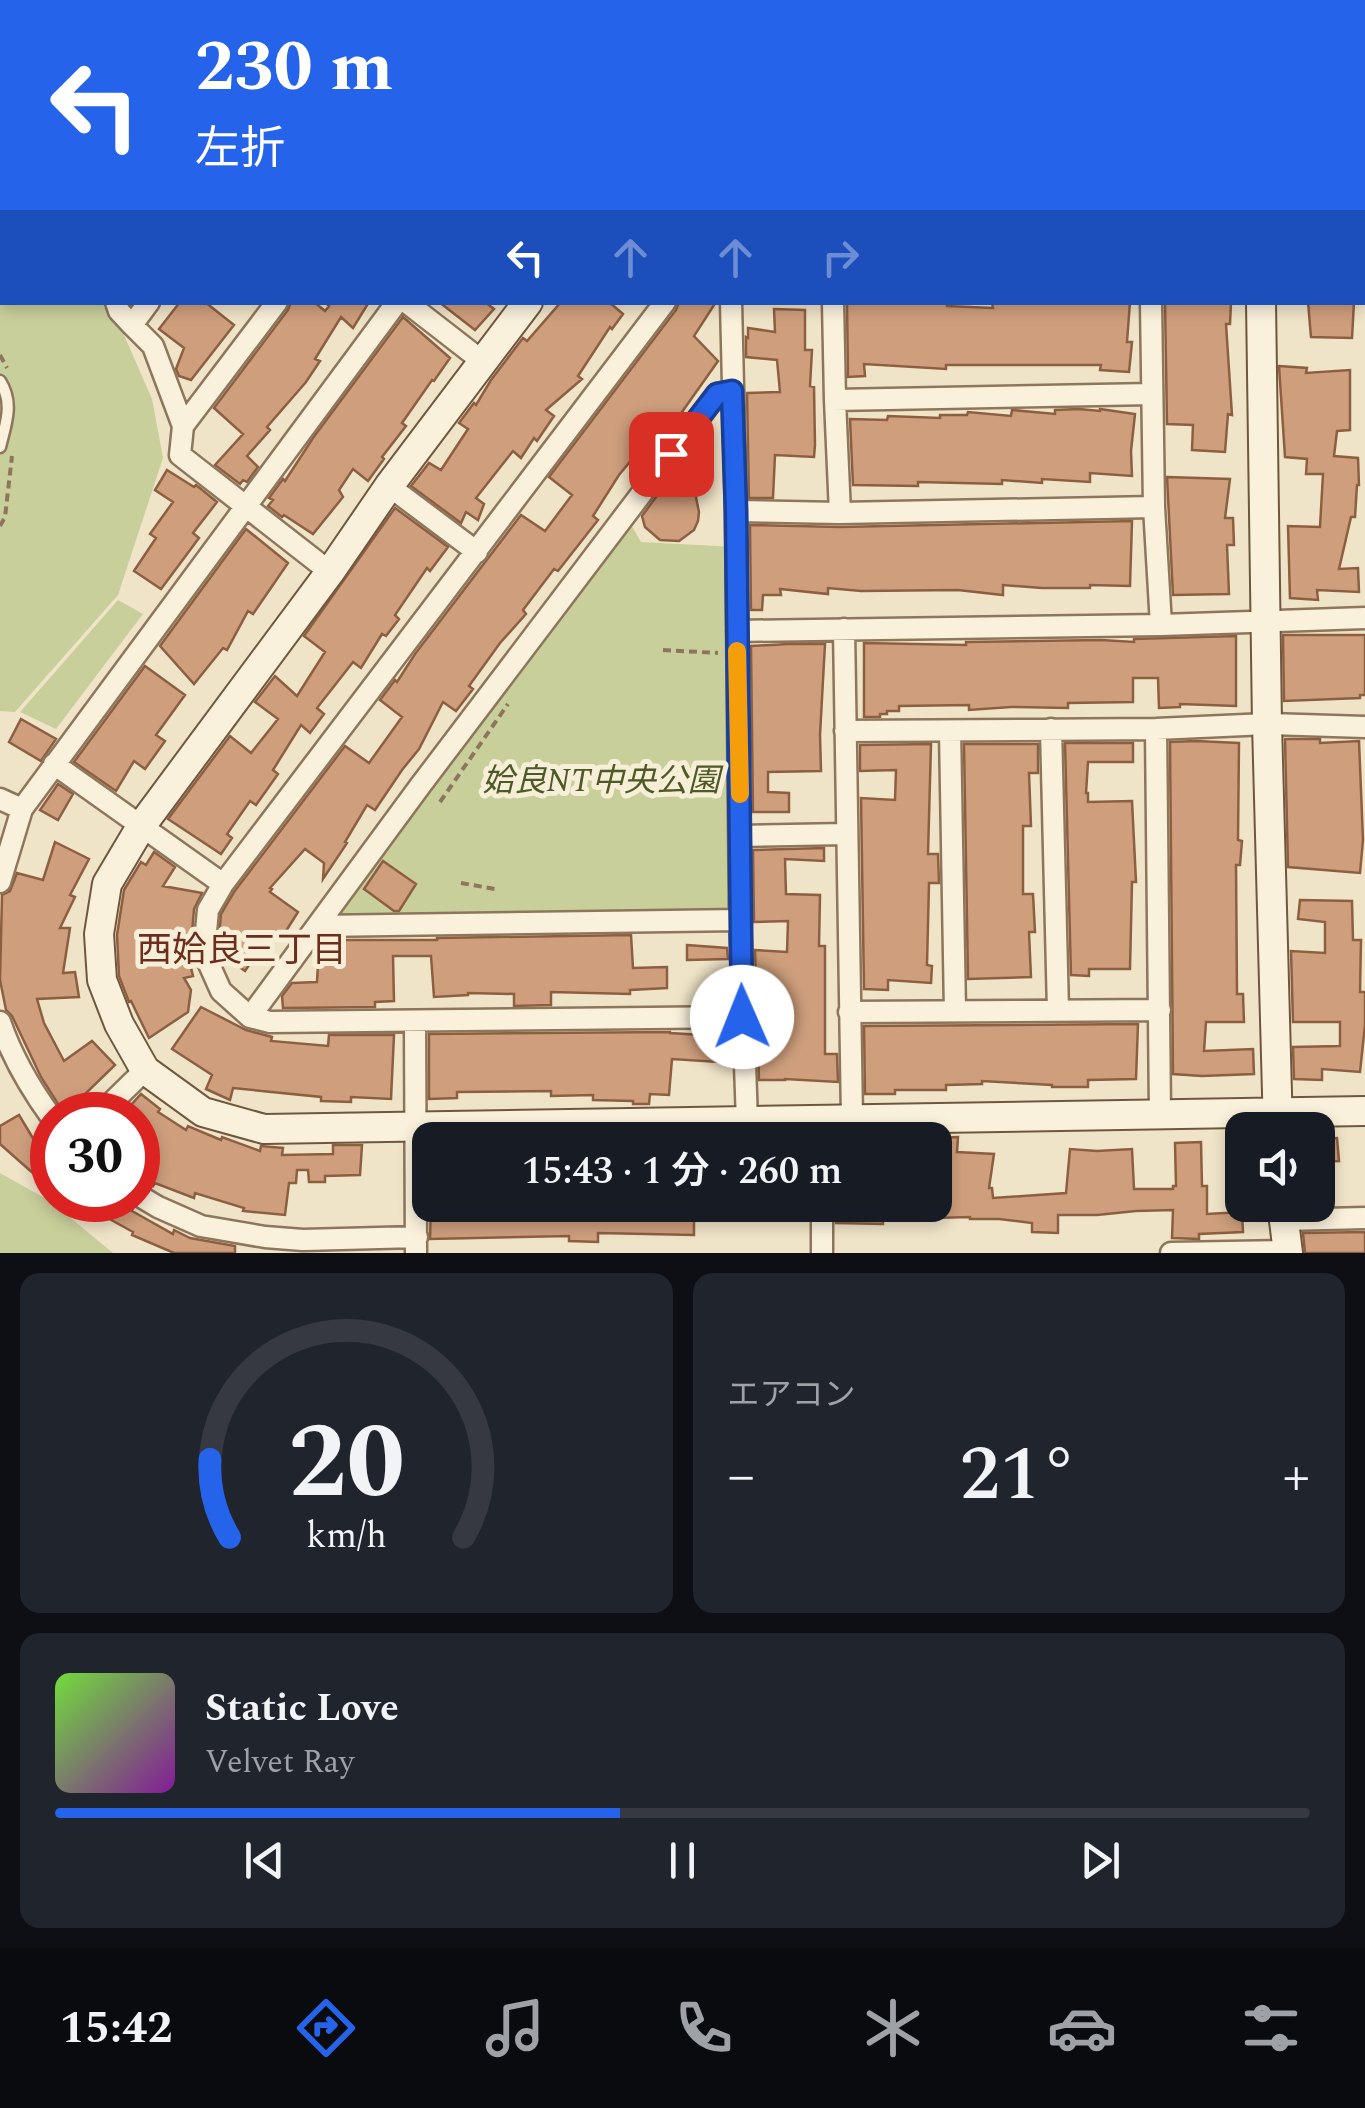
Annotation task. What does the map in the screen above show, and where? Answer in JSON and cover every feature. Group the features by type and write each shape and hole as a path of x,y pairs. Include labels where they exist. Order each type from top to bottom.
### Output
{"street":[{"path":"117,305 153,346 183,426 180,455 330,572"},
{"path":"132,325 147,305"},
{"path":"183,426 274,305"},
{"path":"0,882 22,810 396,305"},
{"path":"410,305 482,361"},
{"path":"412,1128 264,1129 203,1112 145,1070 119,1024 102,980 99,934 107,884 142,825 526,305"},
{"path":"663,305 223,884 208,910 204,953 221,992 250,1017 270,1022 742,1017"},
{"path":"731,305 740,920 747,1122"},
{"path":"834,305 840,514"},
{"path":"1151,305 1154,507 1161,625"},
{"path":"1261,305 1278,1112"},
{"path":"250,1017 717,394 732,391"},
{"path":"834,400 1152,394"},
{"path":"389,486 477,552"},
{"path":"736,511 840,514 1154,507"},
{"path":"737,631 1365,618"},
{"path":"844,629 852,1118"},
{"path":"845,731 1156,729 1268,724 1365,727"},
{"path":"1051,729 1058,1010"},
{"path":"1156,729 1160,1113"},
{"path":"950,732 955,1011"},
{"path":"54,764 223,884"},
{"path":"0,798 22,810"},
{"path":"740,836 846,834"},
{"path":"318,926 740,920"},
{"path":"849,1012 1160,1010"},
{"path":"0,1022 7,1062 32,1092"},
{"path":"416,1022 416,1122"},
{"path":"123,1092 145,1070"},
{"path":"1335,1115 1365,1111"},
{"path":"842,1122 852,1118 1160,1113 1225,1118"},
{"path":"160,1209 201,1226 304,1246 416,1245"},
{"path":"1335,1216 1365,1218"},
{"path":"822,1222 822,1253"},
{"path":"1171,1253 1288,1252 1284,1222"}],"lane":[{"path":"0,380 7,392 9,410 0,447"}],"path":[{"path":"663,650 737,654"},
{"path":"440,802 518,690"},
{"path":"461,883 495,889"}],"green space":[{"path":"0,305 111,305 152,399 163,458 118,595 15,712 0,711"},
{"name":"姶良NT中央公園","path":"625,514 641,542 736,547 740,920 329,920"},
{"path":"118,600 143,614 56,729 20,712"},
{"path":"0,1173 30,1190 30,1222 75,1222 113,1253 0,1253"}],"building":[{"path":"178,305 209,305 234,325 191,380 179,376 176,369 184,348 159,329"},
{"path":"290,305 318,305 325,311 328,305 367,305 353,328 341,317 306,382 247,456 258,467 247,482 243,480 240,484 215,465 243,434 214,408"},
{"path":"443,305 489,305 494,309 475,330"},
{"path":"558,305 612,305 623,314 578,376 582,379 546,410 554,416 537,441 534,438 521,458 513,451 476,498 484,504 478,520 466,512 461,523 411,486 429,463 441,470 468,429 459,423 523,338 527,341"},
{"path":"678,305 714,305 694,336 718,361 653,453 643,446 619,475 593,516 598,520 523,610 526,614 500,643 456,711 443,702 419,749 375,810 367,805 323,879 324,863 305,849 270,888 270,892 298,912 281,939 271,933 245,971 224,956 229,949 219,937 221,914 234,892 345,746 369,763 402,717 380,700 521,515 545,531 572,495 549,477"},
{"path":"847,305 1130,305 1129,372 1100,370 1101,365 946,365 946,369 864,364 865,376 848,377"},
{"path":"1165,305 1231,305 1230,324 1226,324 1232,415 1228,414 1225,452 1192,450 1193,425 1167,424"},
{"path":"1308,305 1354,305 1352,338 1311,337"},
{"path":"774,309 805,310 805,350 812,350 814,457 775,455 773,498 749,498 747,393 780,392 777,360 746,357 746,337 748,328 775,332"},
{"path":"403,317 450,358 402,423 406,426 368,481 353,469 339,490 343,497 313,534 268,506 273,500 269,498"},
{"path":"1279,366 1307,368 1306,373 1350,370 1350,430 1337,431 1334,456 1358,458 1355,517 1351,517 1339,569 1358,568 1359,592 1317,590 1318,600 1290,598 1288,526 1320,527 1323,474 1306,474 1307,459 1285,457"},
{"path":"1012,410 1055,414 1055,410 1135,414 1132,476 1090,473 1090,482 1042,479 1042,483 1002,480 1002,484 853,485 850,419 940,418 968,412 1011,416"},
{"path":"691,451 700,451 701,487 693,483 698,521 694,530 679,541 660,540 645,527 642,516 665,485 673,484"},
{"path":"167,470 217,502 193,533 199,538 161,589 134,571 156,538 150,534 173,502 155,490"},
{"path":"1167,477 1230,479 1225,518 1233,518 1234,545 1227,545 1229,594 1173,595"},
{"path":"395,508 448,547 430,571 427,568 395,615 399,619 386,636 382,634 361,668 353,662 317,708 324,714 310,733 301,725 273,770 278,774 256,805 250,801 227,834 232,838 221,854 168,819 230,736 251,753 278,719 255,702 275,676 297,696 325,652 304,636"},
{"path":"1132,521 1130,586 1003,585 1003,595 958,590 828,588 828,594 780,589 781,595 763,595 762,610 751,610 750,525"},
{"path":"246,529 288,563 253,614 248,611 227,650 223,648 194,684 160,646"},
{"path":"1283,635 1365,635 1365,695 1284,701"},
{"path":"1236,636 1236,706 1180,704 1159,708 1158,678 1133,678 1133,702 969,710 969,705 899,706 899,711 887,711 880,717 864,717 864,643 1134,642"},
{"path":"825,644 821,771 768,772 768,792 789,793 789,812 753,812 751,646"},
{"path":"145,666 185,695 156,735 165,741 145,769 134,761 116,791 74,762"},
{"path":"21,719 56,739 41,761 9,742"},
{"path":"1285,739 1320,739 1320,743 1359,741 1363,840 1360,873 1288,867"},
{"path":"1170,742 1239,743 1238,840 1242,841 1240,865 1236,865 1237,994 1243,994 1244,1022 1206,1022 1204,1051 1253,1049 1254,1074 1173,1074"},
{"path":"1065,743 1133,743 1133,762 1088,762 1086,793 1088,802 1132,801 1136,882 1132,882 1130,969 1089,969 1089,976 1071,975"},
{"path":"931,744 928,854 938,854 939,883 929,883 927,965 932,966 931,983 888,980 888,990 864,989 861,798 895,800 896,770 860,771 860,745"},
{"path":"964,744 1038,744 1038,773 1029,773 1031,826 1023,826 1023,894 1033,894 1035,932 1029,932 1031,977 968,979"},
{"path":"58,784 73,794 58,820 40,810"},
{"path":"55,842 89,859 70,895 75,897 60,928 70,928 63,973 75,972 79,997 37,999 44,1023 64,1061 92,1041 115,1065 87,1092 50,1092 6,1010 0,980 2,895 10,891 17,873 43,880"},
{"path":"824,848 824,861 785,859 786,894 820,895 819,946 825,946 825,1054 837,1054 838,1082 759,1080 755,950 787,952 788,921 754,922 753,850"},
{"path":"154,852 175,867 163,886 202,893 194,909 191,944 185,943 193,976 184,978 191,990 188,1012 149,1038 119,976 117,935 124,890 141,862 146,865"},
{"path":"383,861 416,884 399,911 364,889"},
{"path":"1300,900 1352,901 1353,940 1361,940 1360,992 1365,992 1360,1072 1322,1069 1322,1080 1294,1079 1293,1047 1340,1046 1340,1022 1293,1022 1291,951 1325,953 1325,922 1298,919"},
{"path":"631,935 633,968 667,967 667,988 630,990 630,994 551,992 551,1005 514,1006 514,994 434,997 431,956 393,956 394,1001 375,1002 375,1007 283,1008 282,996 292,983 317,982 319,947 324,940"},
{"path":"687,945 727,948 728,959 687,960"},
{"path":"201,1007 246,1030 272,1037 271,1041 328,1046 329,1035 394,1035 391,1099 351,1097 351,1102 321,1101 321,1097 233,1088 230,1100 206,1089 212,1075 172,1049"},
{"path":"1138,1024 1136,1079 1088,1080 1088,1087 982,1081 946,1085 946,1090 865,1094 864,1026"},
{"path":"670,1032 719,1036 718,1062 672,1059 669,1095 650,1094 649,1104 593,1100 593,1095 551,1096 551,1091 457,1092 457,1098 429,1099 429,1034"},
{"path":"160,1113 186,1130 188,1126 260,1151 261,1146 283,1148 282,1155 333,1154 333,1145 362,1145 360,1175 325,1176 325,1182 309,1182 308,1170 297,1170 296,1183 289,1183 285,1215 243,1211 244,1208 195,1193 194,1198 160,1185"},
{"path":"19,1115 30,1133 30,1171 0,1144 0,1126"},
{"path":"952,1137 958,1137 957,1152 994,1154 989,1188 993,1198 1066,1193 1070,1149 1132,1149 1134,1189 1173,1189 1175,1143 1201,1142 1207,1214 1225,1213 1225,1222 1242,1222 1243,1232 1199,1234 1199,1239 1172,1238 1173,1210 1058,1215 1058,1233 1032,1232 1032,1223 952,1218"},
{"path":"1337,1138 1339,1161 1335,1161"},
{"path":"115,1222 152,1222 173,1234 174,1230 190,1238 235,1246 235,1253 174,1253 132,1235"},
{"path":"430,1222 694,1222 694,1235 598,1233 598,1242 569,1241 569,1236 430,1239"},
{"path":"883,1222 883,1224 836,1223"},
{"path":"1365,1232 1365,1253 1305,1253 1303,1233"}],"slow traffic":[{"path":"737,651 740,794"}],"district":[{"name":"西姶良三丁目","path":"242,949"}],"route":[{"path":"671,454 717,394 732,391 742,1017"}]}
